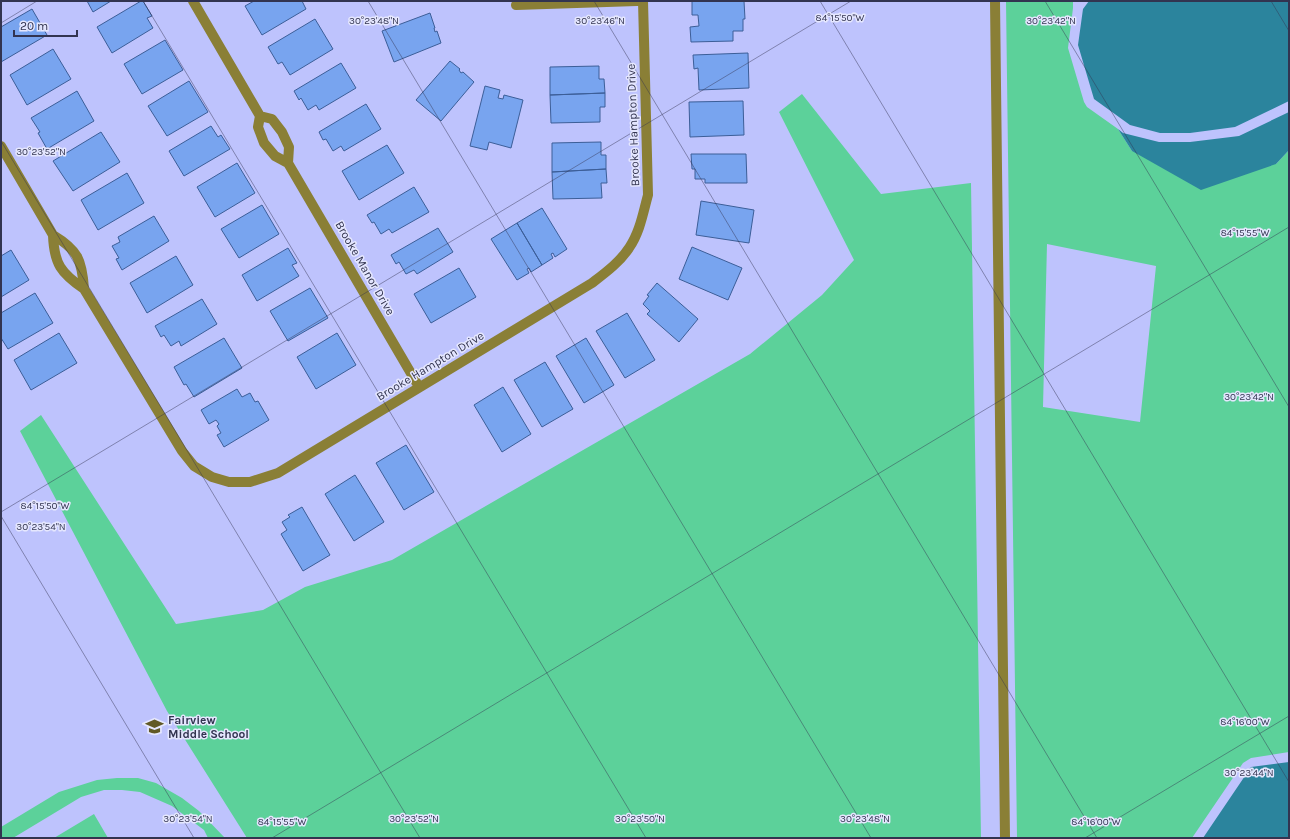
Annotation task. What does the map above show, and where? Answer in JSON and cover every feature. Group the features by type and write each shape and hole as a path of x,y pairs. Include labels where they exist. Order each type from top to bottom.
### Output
{"street":[{"name":"Brooke Manor Drive","path":"193,1 260,116 258,127 264,143 275,156 288,163 419,387"},
{"path":"516,5 637,1"},
{"name":"Brooke Hampton Drive","path":"1,146 53,236 54,251 59,266 70,279 84,289 182,451 194,466 212,477 229,482 250,482 278,473 592,283 610,269 629,249 641,224 648,195 643,1"},
{"path":"994,1 1005,838"},
{"name":"Brooke Manor Drive","path":"260,116 272,119 282,132 289,148 288,163"},
{"name":"Brooke Hampton Drive","path":"53,236 67,243 77,256 83,271 84,289"}],"green space":[{"path":"1006,1 1073,1 1068,48 1084,102 1087,107 1118,129 1132,151 1276,164 1289,150 1289,752 1251,758 1243,763 1192,838 1017,838","holes":["1047,244 1156,266 1140,422 1043,407"]},
{"path":"802,94 881,194 971,183 981,838 247,838 167,711 20,431 41,415 176,624 263,610 305,587 392,560 750,354 822,295 854,260 779,112"},
{"path":"138,778 156,783 182,798 199,811 225,838 208,838 204,830 172,806 140,792 104,790 81,797 13,838 1,838 1,827 59,792 97,780"},
{"path":"94,814 108,838 54,838"}],"water":[{"path":"1089,1 1289,1 1289,101 1235,127 1190,133 1160,133 1130,125 1094,99 1078,45 1083,9"},
{"path":"1289,112 1289,150 1276,164 1201,190 1132,151 1118,129 1123,133 1159,142 1190,142 1239,136"},
{"path":"1289,762 1289,838 1203,838 1251,767"}],"building":[{"path":"87,1 111,1 93,12"},
{"path":"143,1 152,16 147,18 153,28 112,53 97,27"},
{"path":"254,1 302,1 306,9 262,35 245,6"},
{"path":"692,1 744,1 745,19 743,19 743,31 733,31 733,41 691,42 690,27 699,26 698,15 692,15"},
{"path":"32,9 47,35 1,62 1,27"},
{"path":"430,13 435,32 437,31 441,43 394,62 382,31"},
{"path":"315,19 333,49 290,75 282,62 278,64 268,47"},
{"path":"165,40 183,70 142,94 124,64"},
{"path":"53,49 71,79 27,105 10,75"},
{"path":"748,53 749,88 699,90 698,68 694,69 693,55"},
{"path":"450,61 460,69 459,70 461,73 463,72 474,82 441,121 416,100"},
{"path":"341,63 356,88 319,110 316,105 308,110 301,98 299,100 294,91"},
{"path":"599,66 599,79 604,79 605,93 550,95 550,67"},
{"path":"189,81 208,112 167,136 148,106"},
{"path":"485,86 500,90 498,98 503,99 504,95 523,100 511,148 489,142 487,150 470,146"},
{"path":"77,91 94,121 47,149 38,133 40,132 31,118"},
{"path":"605,93 605,107 600,107 600,122 551,123 550,95"},
{"path":"743,101 744,135 690,137 689,102"},
{"path":"366,104 381,129 344,151 341,146 333,151 326,139 323,140 319,132"},
{"path":"211,126 218,137 221,135 230,149 184,176 169,151"},
{"path":"101,132 120,162 73,191 53,161"},
{"path":"601,142 601,155 606,155 606,169 552,172 552,143"},
{"path":"387,145 404,173 359,200 342,171"},
{"path":"691,154 746,154 747,183 705,183 705,179 695,179 695,169 692,169"},
{"path":"237,163 255,193 215,217 197,187"},
{"path":"606,169 607,183 601,183 602,198 553,199 552,172"},
{"path":"127,173 144,203 98,230 81,200"},
{"path":"414,187 429,212 392,233 389,229 381,234 374,222 372,223 367,215"},
{"path":"701,201 754,210 749,243 696,235"},
{"path":"262,205 279,234 239,258 221,229"},
{"path":"542,208 567,249 555,257 553,253 551,254 553,258 542,265 517,223"},
{"path":"154,216 169,241 122,270 116,259 119,258 112,246 120,242 118,237"},
{"path":"517,223 542,265 531,272 529,268 527,269 529,273 517,280 491,239"},
{"path":"438,228 453,252 417,274 414,270 406,274 399,262 396,264 391,255"},
{"path":"692,247 742,268 728,300 679,279"},
{"path":"288,248 297,263 292,265 299,276 257,301 242,275"},
{"path":"11,250 29,280 1,297 1,256"},
{"path":"176,256 193,285 147,313 130,283"},
{"path":"459,268 476,297 431,323 414,294"},
{"path":"657,283 698,319 679,342 647,314 650,311 643,304 649,296 647,295"},
{"path":"310,288 328,318 288,341 270,311"},
{"path":"35,293 53,323 8,349 1,338 1,313"},
{"path":"202,299 217,324 181,346 179,341 171,346 164,335 161,337 155,326"},
{"path":"627,313 655,360 625,378 596,331"},
{"path":"59,333 77,363 31,390 14,360"},
{"path":"337,333 356,365 316,389 297,357"},
{"path":"224,338 242,368 194,397 186,384 184,385 174,367"},
{"path":"586,338 614,385 584,403 556,356"},
{"path":"545,362 573,409 542,427 514,380"},
{"path":"503,387 531,434 502,452 474,405"},
{"path":"237,389 242,397 250,393 255,402 258,401 269,420 224,447 217,435 221,433 217,426 219,424 216,420 209,424 201,410"},
{"path":"406,445 434,492 404,510 376,463"},
{"path":"355,475 384,522 354,541 325,494"},
{"path":"302,507 330,555 303,571 281,534 287,530 282,522 290,517 288,515"}],"place":[{"name":"Fairview Middle School","path":"155,727"}]}
